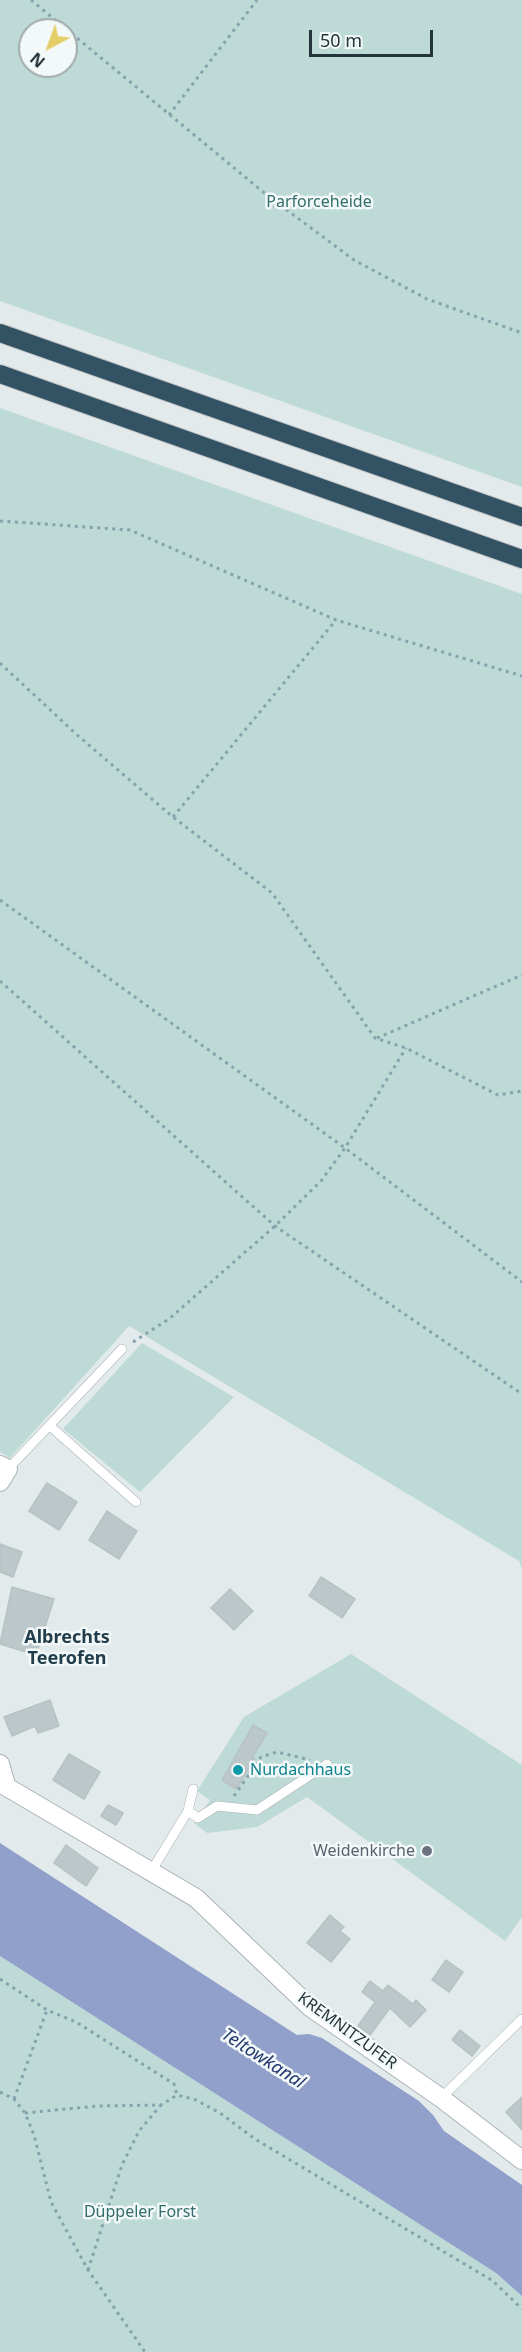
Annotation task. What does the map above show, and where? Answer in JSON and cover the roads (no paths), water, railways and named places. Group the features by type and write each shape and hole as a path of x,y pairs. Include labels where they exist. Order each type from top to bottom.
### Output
{"highway":[{"path":"0,333 522,517"},
{"path":"0,374 522,559"}],"street":[{"path":"0,1764 3,1784 152,1870"},
{"name":"KREMNITZUFER","path":"152,1870 196,1898 310,2007 441,2098 522,2160"}],"lane":[{"path":"5,1468 50,1426 122,1349"},
{"path":"50,1426 136,1502"},
{"path":"188,1811 198,1818 217,1806 257,1810 327,1764"},
{"path":"152,1870 188,1811 193,1789"},
{"path":"441,2098 522,2019"}],"water":[{"name":"Teltowkanal","path":"0,1843 297,2035 309,2034 322,2038 419,2101 444,2131 522,2185 522,2296 496,2273 0,1956"}],"place":[{"name":"Nurdachhaus","path":"238,1770"},
{"name":"Weidenkirche","path":"427,1851"}],"district":[{"name":"Albrechts Teerofen","path":"67,1648"}],"park label":[{"name":"Parforceheide","path":"319,202"},
{"name":"Düppeler Forst","path":"140,2212"}]}
